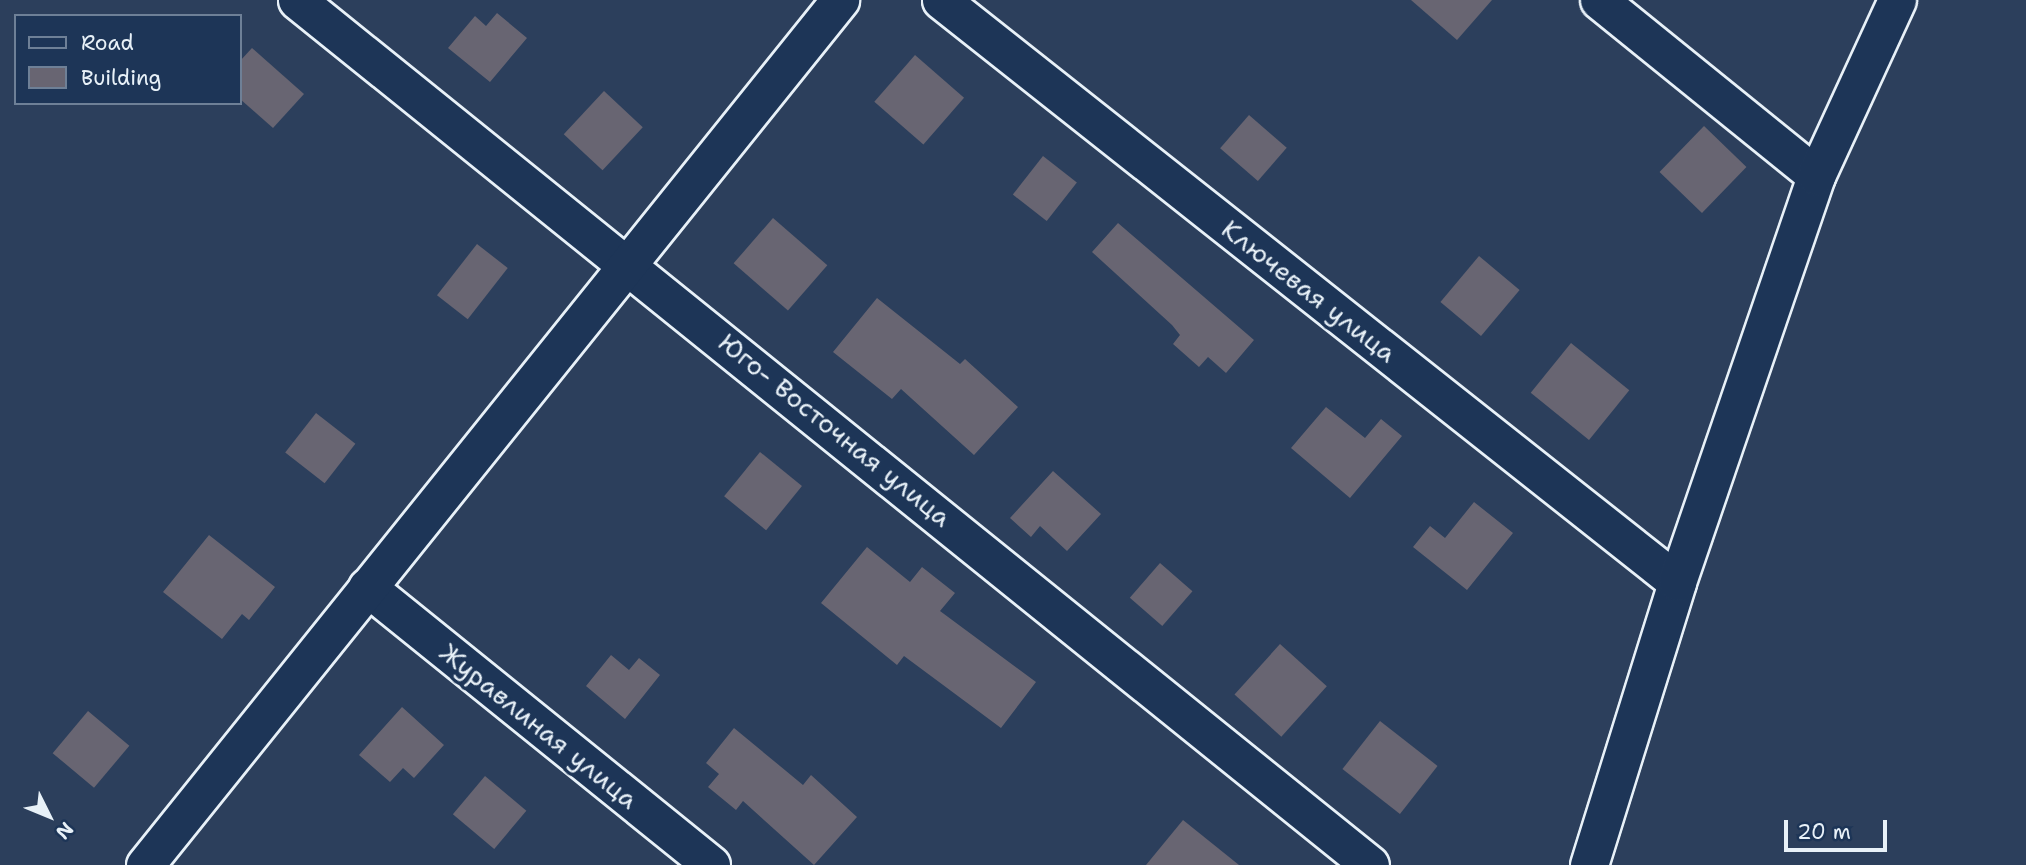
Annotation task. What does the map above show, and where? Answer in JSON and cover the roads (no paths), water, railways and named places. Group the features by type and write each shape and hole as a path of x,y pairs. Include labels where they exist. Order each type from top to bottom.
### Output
{"street":[{"name":"Юго- Восточная улица","path":"297,0 438,118 631,265 1370,865"},
{"path":"145,865 367,587 631,265 840,0"},
{"name":"Ключевая улица","path":"941,0 1677,582"},
{"path":"1599,0 1816,176"},
{"path":"1589,865 1677,582 1816,176 1897,0"},
{"name":"Журавлиная улица","path":"367,587 711,865"}]}
